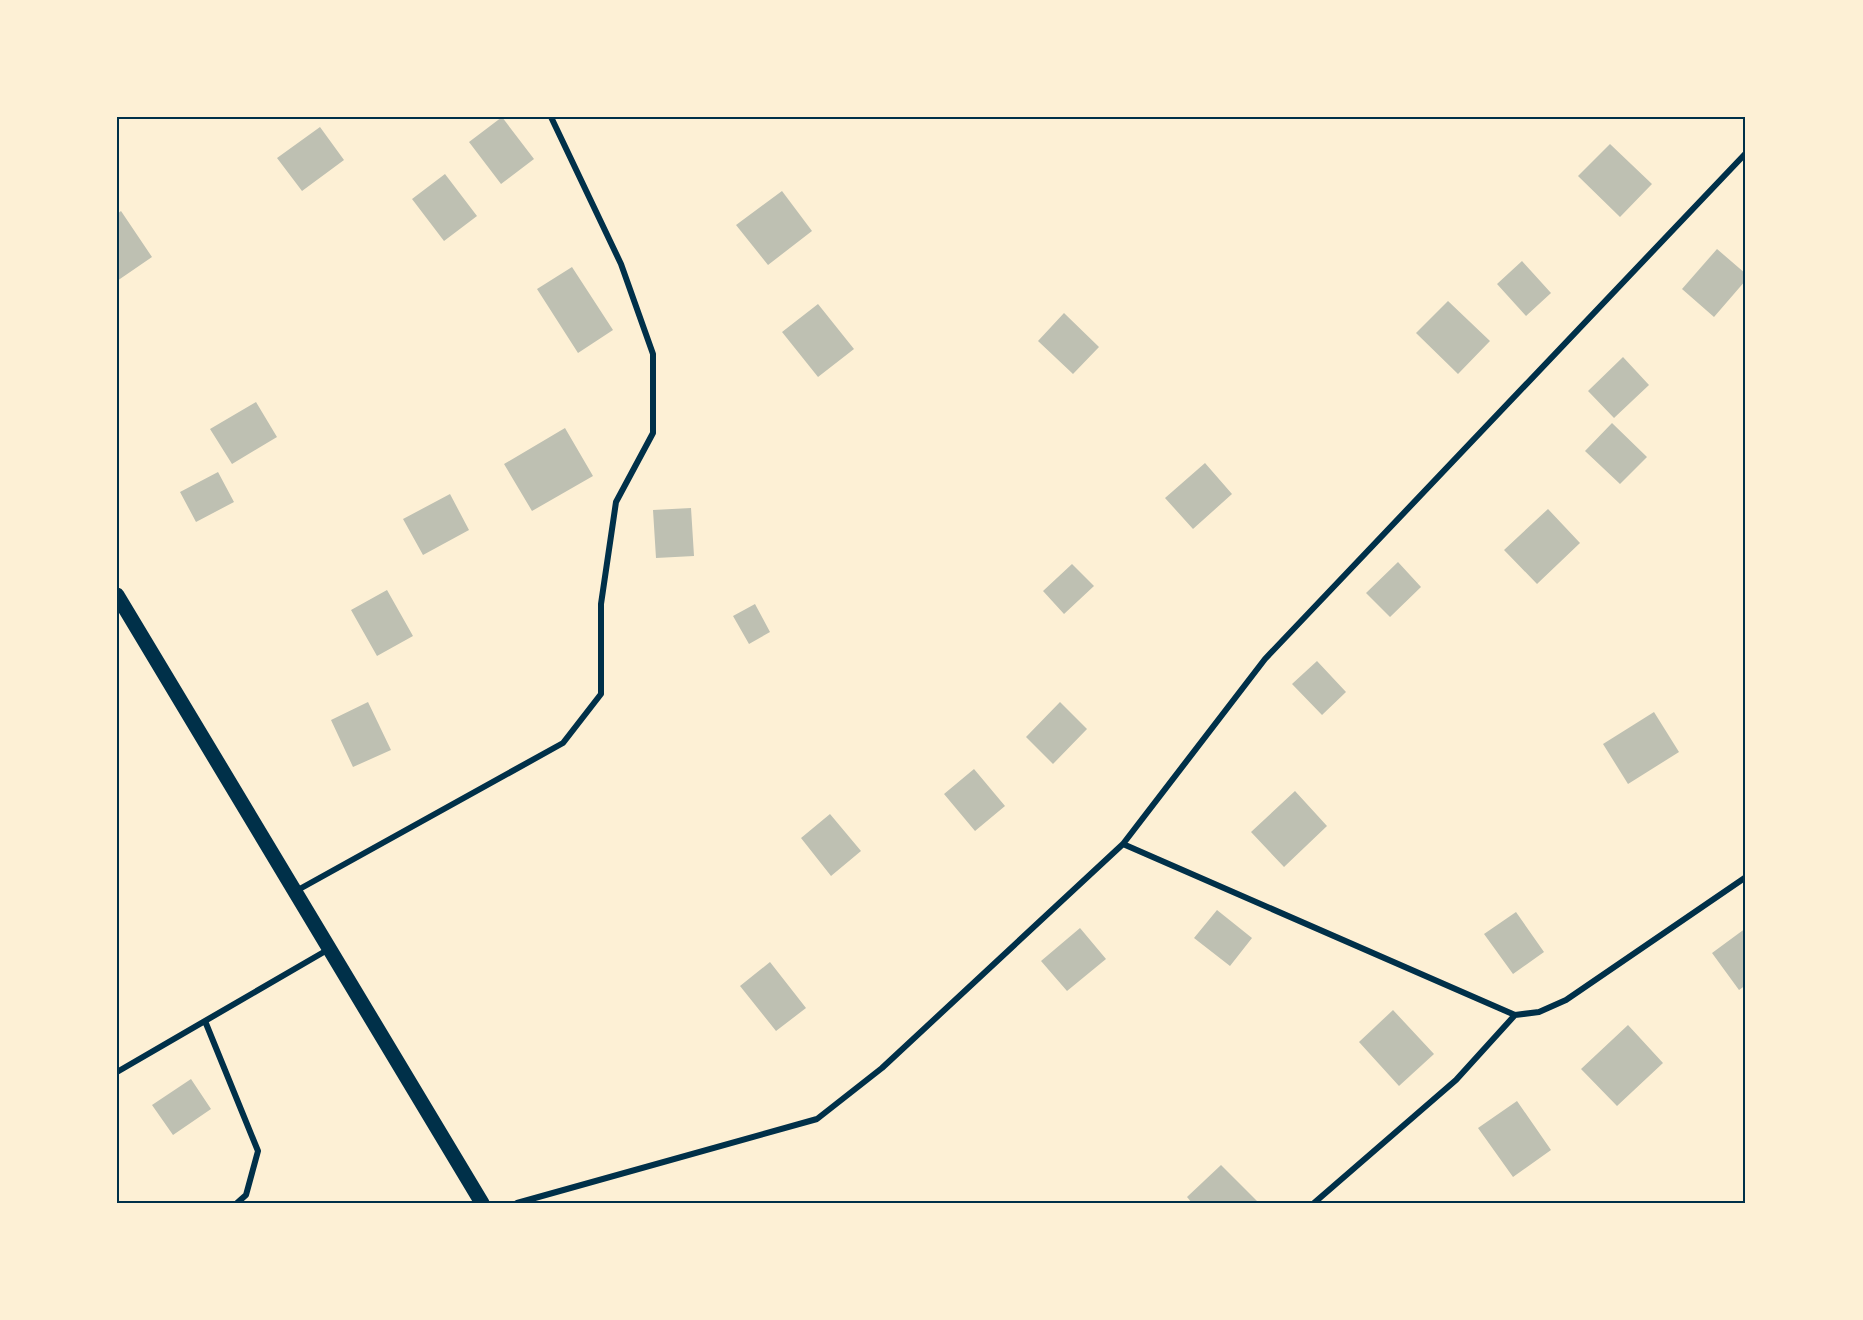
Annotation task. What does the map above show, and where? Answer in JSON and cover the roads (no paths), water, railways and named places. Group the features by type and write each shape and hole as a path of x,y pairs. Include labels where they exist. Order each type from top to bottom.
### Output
{"main road":[{"path":"117,595 482,1203"}],"street":[{"path":"296,891 563,743 601,694 601,604 615,502 653,433 653,354 621,264 551,117"},
{"path":"517,1203 817,1119 882,1068 1123,844 1264,659 1746,153"},
{"path":"1123,844 1515,1015 1539,1012 1566,1000 1746,877"},
{"path":"117,1072 330,948"},
{"path":"1314,1203 1456,1080 1515,1015"},
{"path":"205,1021 258,1151 246,1195 237,1203"}]}
